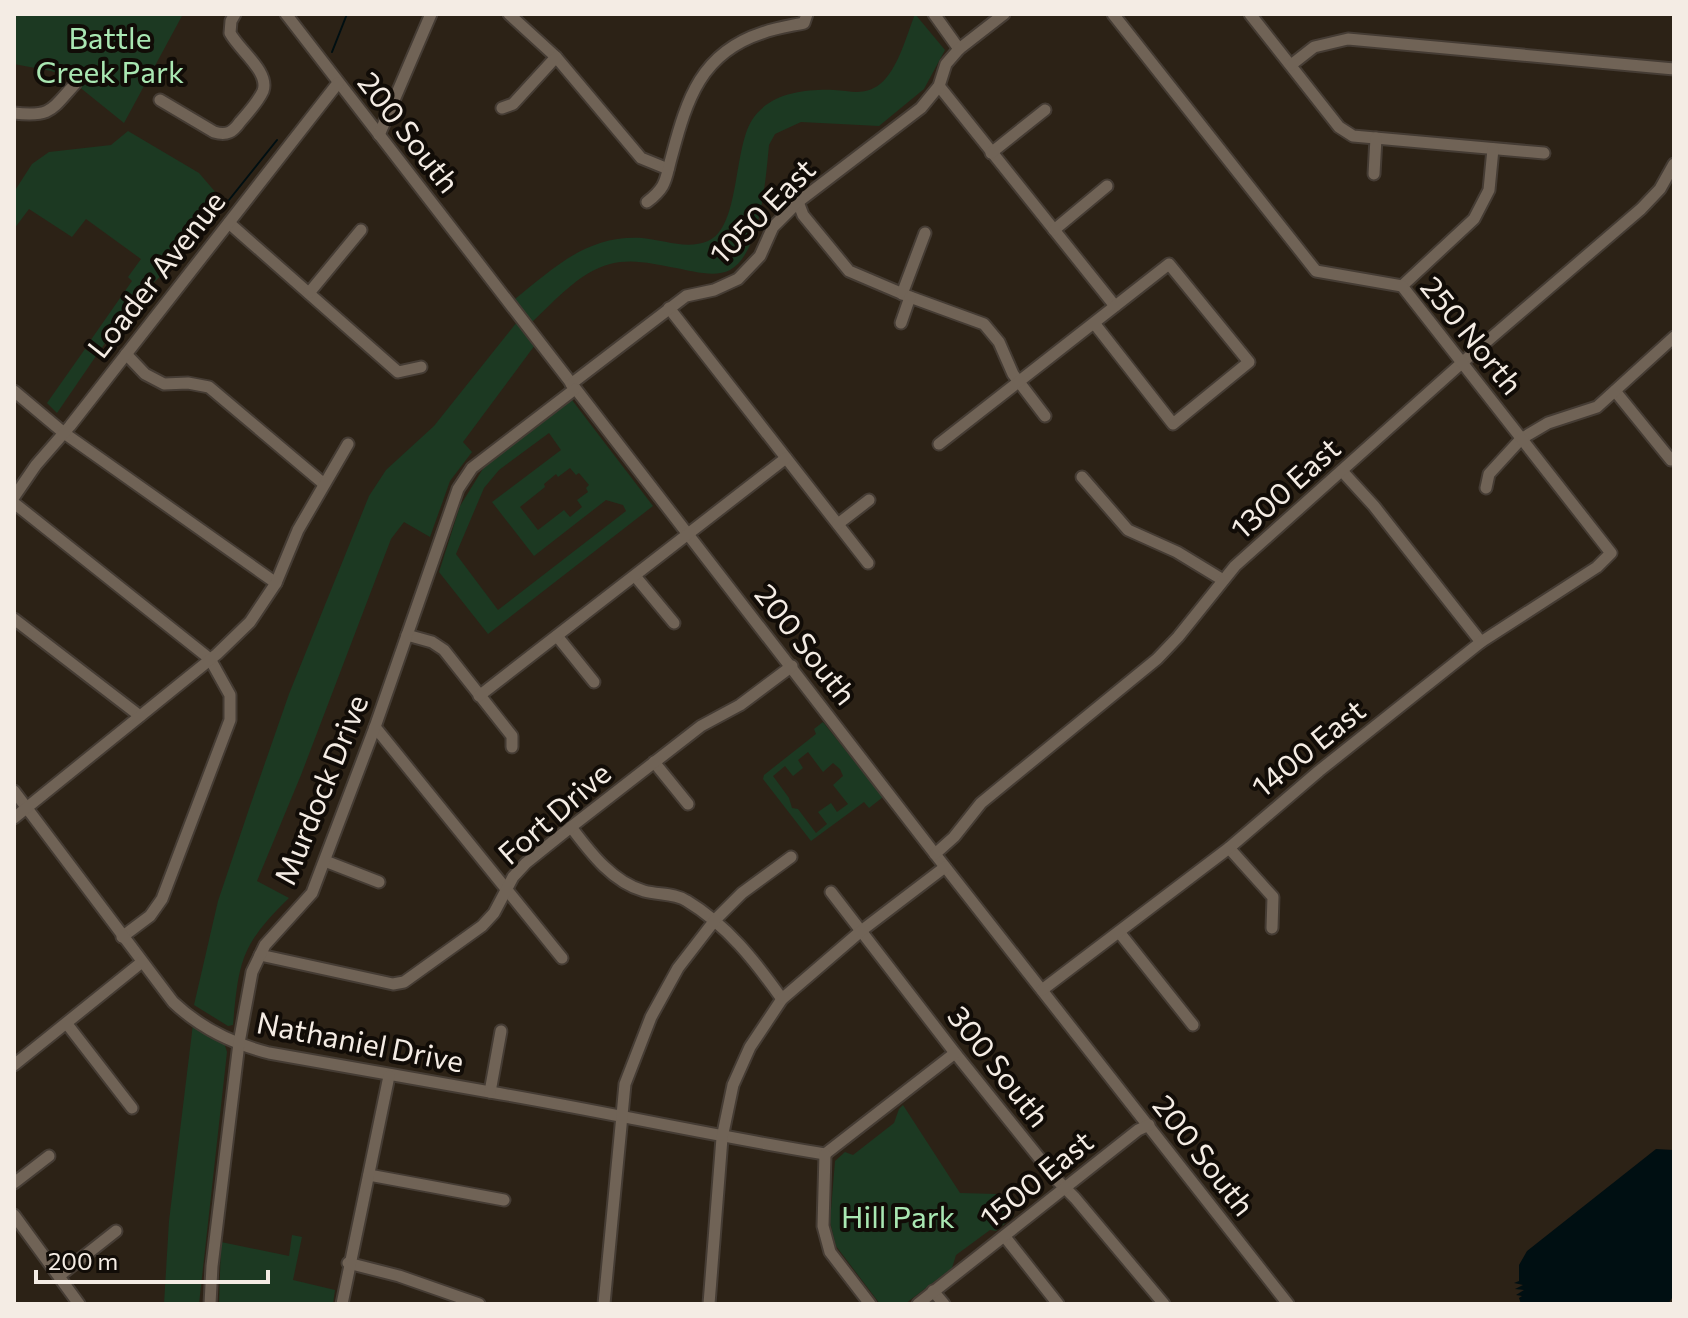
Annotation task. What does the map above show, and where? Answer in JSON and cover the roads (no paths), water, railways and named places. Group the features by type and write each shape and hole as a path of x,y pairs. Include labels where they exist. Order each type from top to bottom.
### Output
{"street":[{"path":"160,100 214,132 225,134 235,129 264,86 262,75 230,33 235,14"},
{"name":"200 South","path":"286,14 945,867 1288,1304"},
{"path":"379,135 431,14"},
{"path":"509,14 556,57 641,158 668,169"},
{"path":"647,202 662,190 687,103 707,68 721,54 739,43 762,33 804,23 807,14"},
{"path":"934,14 959,49 1004,14"},
{"name":"250 North","path":"1113,14 1316,271 1402,286 1464,361 1611,553"},
{"path":"1250,14 1339,127 1353,136 1544,153"},
{"path":"1291,65 1314,47 1348,39 1674,69"},
{"name":"1050 East","path":"573,386 686,296 714,290 738,279 760,256 773,227 798,202 921,108 939,86 946,64 959,49"},
{"path":"502,108 513,104 556,57"},
{"name":"Loader Avenue","path":"14,497 338,83"},
{"path":"14,113 47,113 75,84"},
{"path":"939,86 1115,306"},
{"path":"991,153 1045,110"},
{"path":"1374,174 1376,138"},
{"path":"1402,286 1474,219 1489,190 1493,149"},
{"name":"1300 East","path":"935,854 954,837 981,803 1157,659 1223,580 1464,361 1641,209 1673,173"},
{"path":"1054,230 1107,186"},
{"path":"798,202 803,215 849,271 906,296 984,324 999,342 1005,361 1018,382 1045,416"},
{"path":"229,223 398,372 421,367"},
{"path":"309,293 361,230"},
{"path":"901,323 925,233"},
{"path":"939,444 1169,264 1249,362 1173,424 1094,323"},
{"path":"669,308 868,563"},
{"path":"1486,488 1489,474 1521,439 1548,423 1597,407 1674,337"},
{"path":"126,354 145,374 164,384 188,383 209,387 324,484"},
{"name":"Murdock Drive","path":"210,1304 239,1043 247,991 260,955 265,945 312,893 375,727 458,489 472,468 573,386"},
{"path":"14,391 64,433 276,583"},
{"path":"1615,391 1671,460"},
{"path":"14,818 210,659 250,622 276,583 298,530 348,444"},
{"path":"479,696 786,458"},
{"path":"1342,471 1374,506 1481,642"},
{"path":"1082,477 1128,530 1177,552 1223,580"},
{"path":"838,524 869,500"},
{"path":"14,503 210,659 230,695 230,720 162,899 150,916 122,937"},
{"name":"1400 East","path":"1042,990 1229,848 1319,771 1481,642 1597,567 1611,553"},
{"path":"635,576 674,623"},
{"path":"14,619 140,716"},
{"path":"407,635 432,642 444,650 512,736 512,747"},
{"path":"557,636 594,682"},
{"name":"Fort Drive","path":"260,955 393,984 404,982 482,926 526,863 701,726 740,705 792,666"},
{"path":"375,727 562,958"},
{"path":"654,762 688,804"},
{"name":"Nathaniel Drive","path":"14,791 173,1002 193,1020 239,1043 269,1053 389,1076 825,1154"},
{"path":"571,827 620,881 644,891 683,898 715,920 753,959 782,999"},
{"path":"1229,848 1273,897 1272,928"},
{"path":"604,1304 625,1084 651,1017 678,968 715,920 742,893 791,857"},
{"path":"325,861 379,882"},
{"path":"709,1304 722,1138 733,1085 744,1059 782,999 861,931 945,867"},
{"name":"300 South","path":"831,892 955,1053 1164,1304"},
{"path":"1119,932 1193,1025"},
{"path":"14,1065 142,962"},
{"path":"67,1024 132,1108"},
{"path":"490,1092 501,1031"},
{"path":"870,1304 830,1252 823,1226 825,1154 955,1053"},
{"path":"342,1304 348,1263 389,1076"},
{"name":"1500 East","path":"918,1304 1138,1130 1149,1125"},
{"path":"14,1183 49,1156"},
{"path":"369,1175 504,1200"},
{"path":"14,1215 79,1304"},
{"path":"59,1276 116,1231"},
{"path":"1005,1237 1058,1304"},
{"path":"348,1263 399,1276 479,1304"},
{"path":"933,1291 944,1304"}],"waterway":[{"path":"332,52 347,14"},
{"path":"229,200 277,140"}],"park label":[{"name":"Battle Creek Park","path":"110,56"},
{"name":"Hill Park","path":"898,1218"}]}
